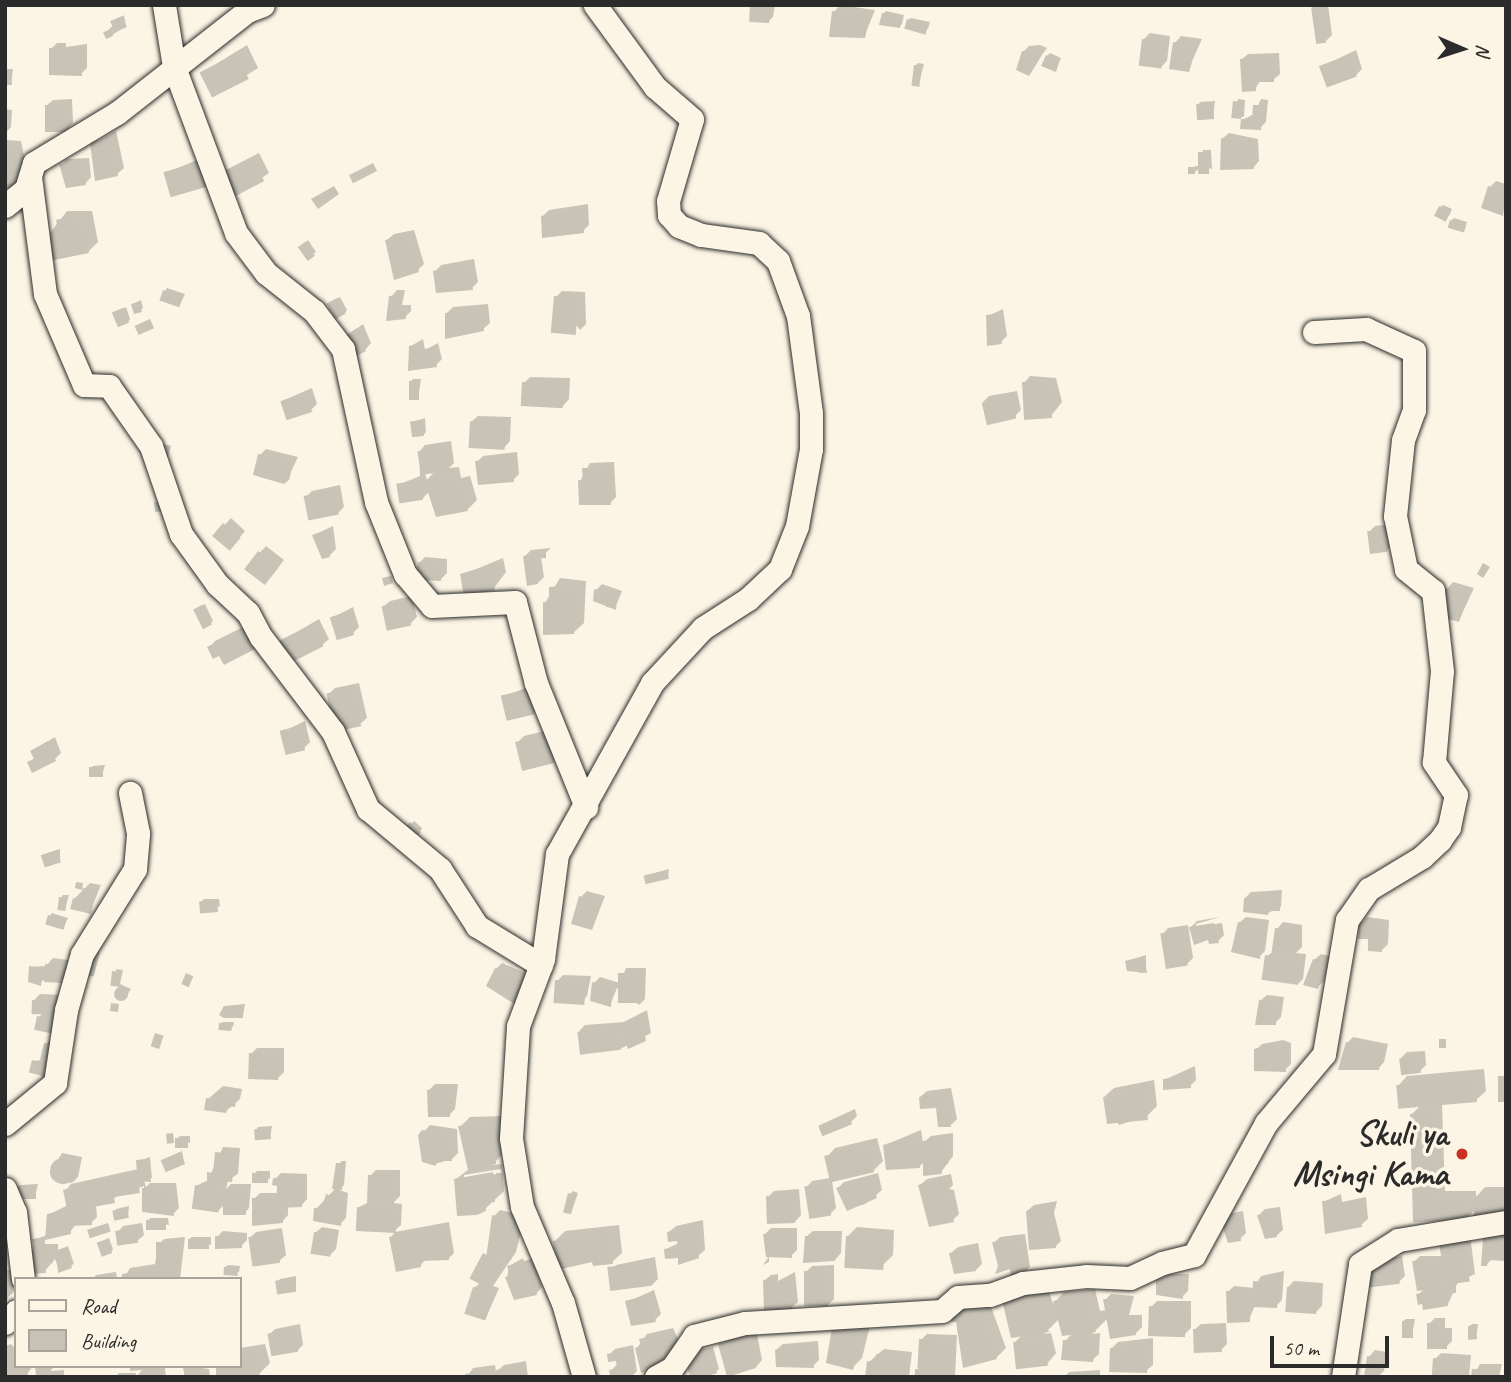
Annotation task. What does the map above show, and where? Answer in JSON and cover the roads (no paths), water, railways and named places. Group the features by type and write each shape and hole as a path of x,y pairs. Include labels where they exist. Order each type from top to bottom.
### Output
{"street":[{"path":"164,5 174,67 236,233 266,273 314,312 343,349 376,502 405,575 432,606 515,603 536,683 586,807"},
{"path":"5,206 17,200 30,177 34,163 117,113 247,11 263,5"},
{"path":"584,1377 563,1303 522,1207 511,1138 518,1026 541,965 557,855 586,807 652,683 703,628 748,599 780,569 797,526 811,449 811,413 798,316 778,261 760,243 701,235 679,226 669,215 668,201 692,119 655,87 595,5"},
{"path":"30,177 45,294 84,385 109,386 151,446 158,476 179,517 181,534 217,584 248,612 261,637 333,732 368,809 440,869 477,926 541,965"},
{"path":"656,1377 672,1368 694,1336 745,1323 942,1311 958,1297 990,1295 1048,1280 1130,1278 1161,1263 1194,1255 1266,1123 1324,1054 1347,920 1369,889 1422,857 1440,840 1449,827 1456,795 1434,762 1442,671 1433,591 1406,569 1395,516 1403,440 1413,410 1414,351 1366,328 1314,332"},
{"path":"5,1124 55,1083 66,1010 82,954 135,869 138,833 130,793"},
{"path":"5,1189 15,1212 23,1277"},
{"path":"1343,1377 1360,1264 1398,1240 1506,1222"}],"place":[{"name":"Skuli ya Msingi Kama","path":"1462,1154"}]}
